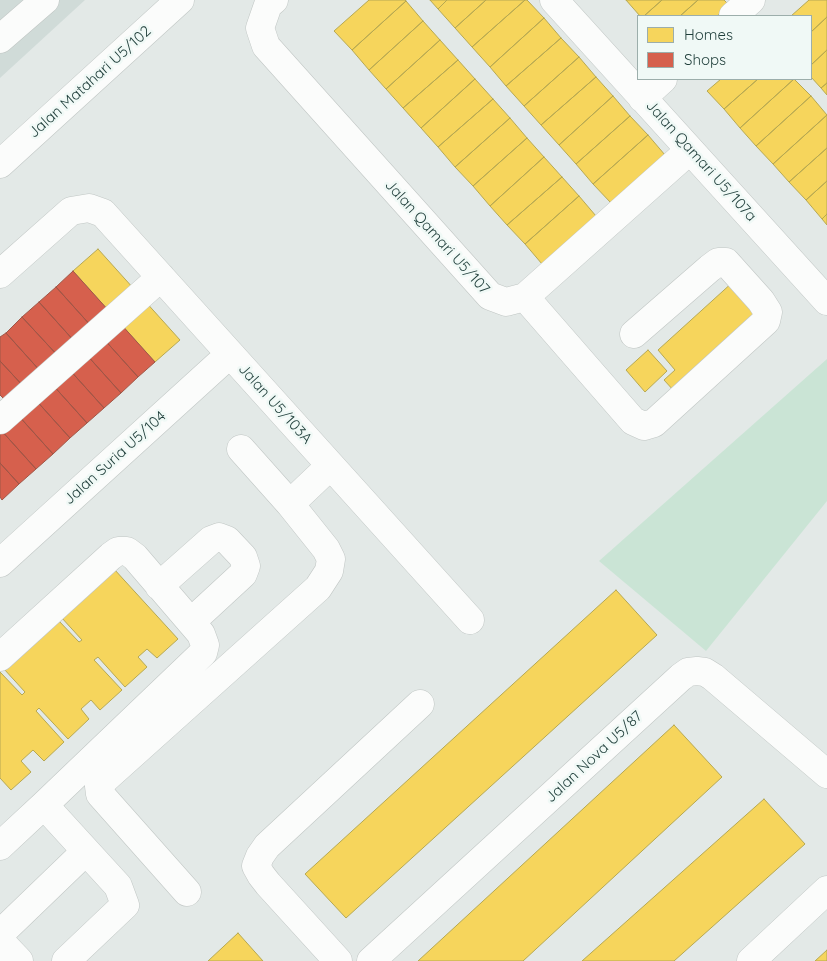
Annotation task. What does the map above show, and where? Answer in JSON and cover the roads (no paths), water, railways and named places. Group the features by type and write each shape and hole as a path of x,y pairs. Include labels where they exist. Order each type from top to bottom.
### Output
{"street":[{"path":"0,39 44,0"},
{"name":"Jalan Matahari U5/102","path":"0,164 180,0"},
{"name":"Jalan Qamari U5/107","path":"274,0 268,5 260,28 266,46 490,296 506,302 525,297"},
{"name":"Jalan Qamari U5/107a","path":"554,0 827,301"},
{"path":"734,15 751,0"},
{"path":"642,98 662,80"},
{"path":"634,334 718,262 726,262 760,301 768,312 766,321 654,423 644,426 633,421 525,297 690,150"},
{"name":"Jalan U5/103A","path":"0,274 71,211 89,208 103,213 470,620"},
{"path":"0,420 161,277"},
{"name":"Jalan Suria U5/104","path":"0,563 230,354"},
{"path":"187,892 100,794 99,786 318,588 329,571 331,559 326,549 290,504 241,449"},
{"path":"290,504 330,466"},
{"path":"159,586 211,540 219,537 227,540 244,557 246,566 243,574 191,622"},
{"path":"0,657 110,556 118,551 127,551 135,557 201,634 205,645 202,653 0,846"},
{"name":"Jalan Nova U5/87","path":"371,961 688,672 705,672 713,676 827,774"},
{"path":"338,961 268,884 256,866 267,846 420,704"},
{"path":"44,805 118,886 125,905 66,961"},
{"path":"19,961 1,942 1,936 5,929 86,851"},
{"path":"751,961 827,890"}]}
